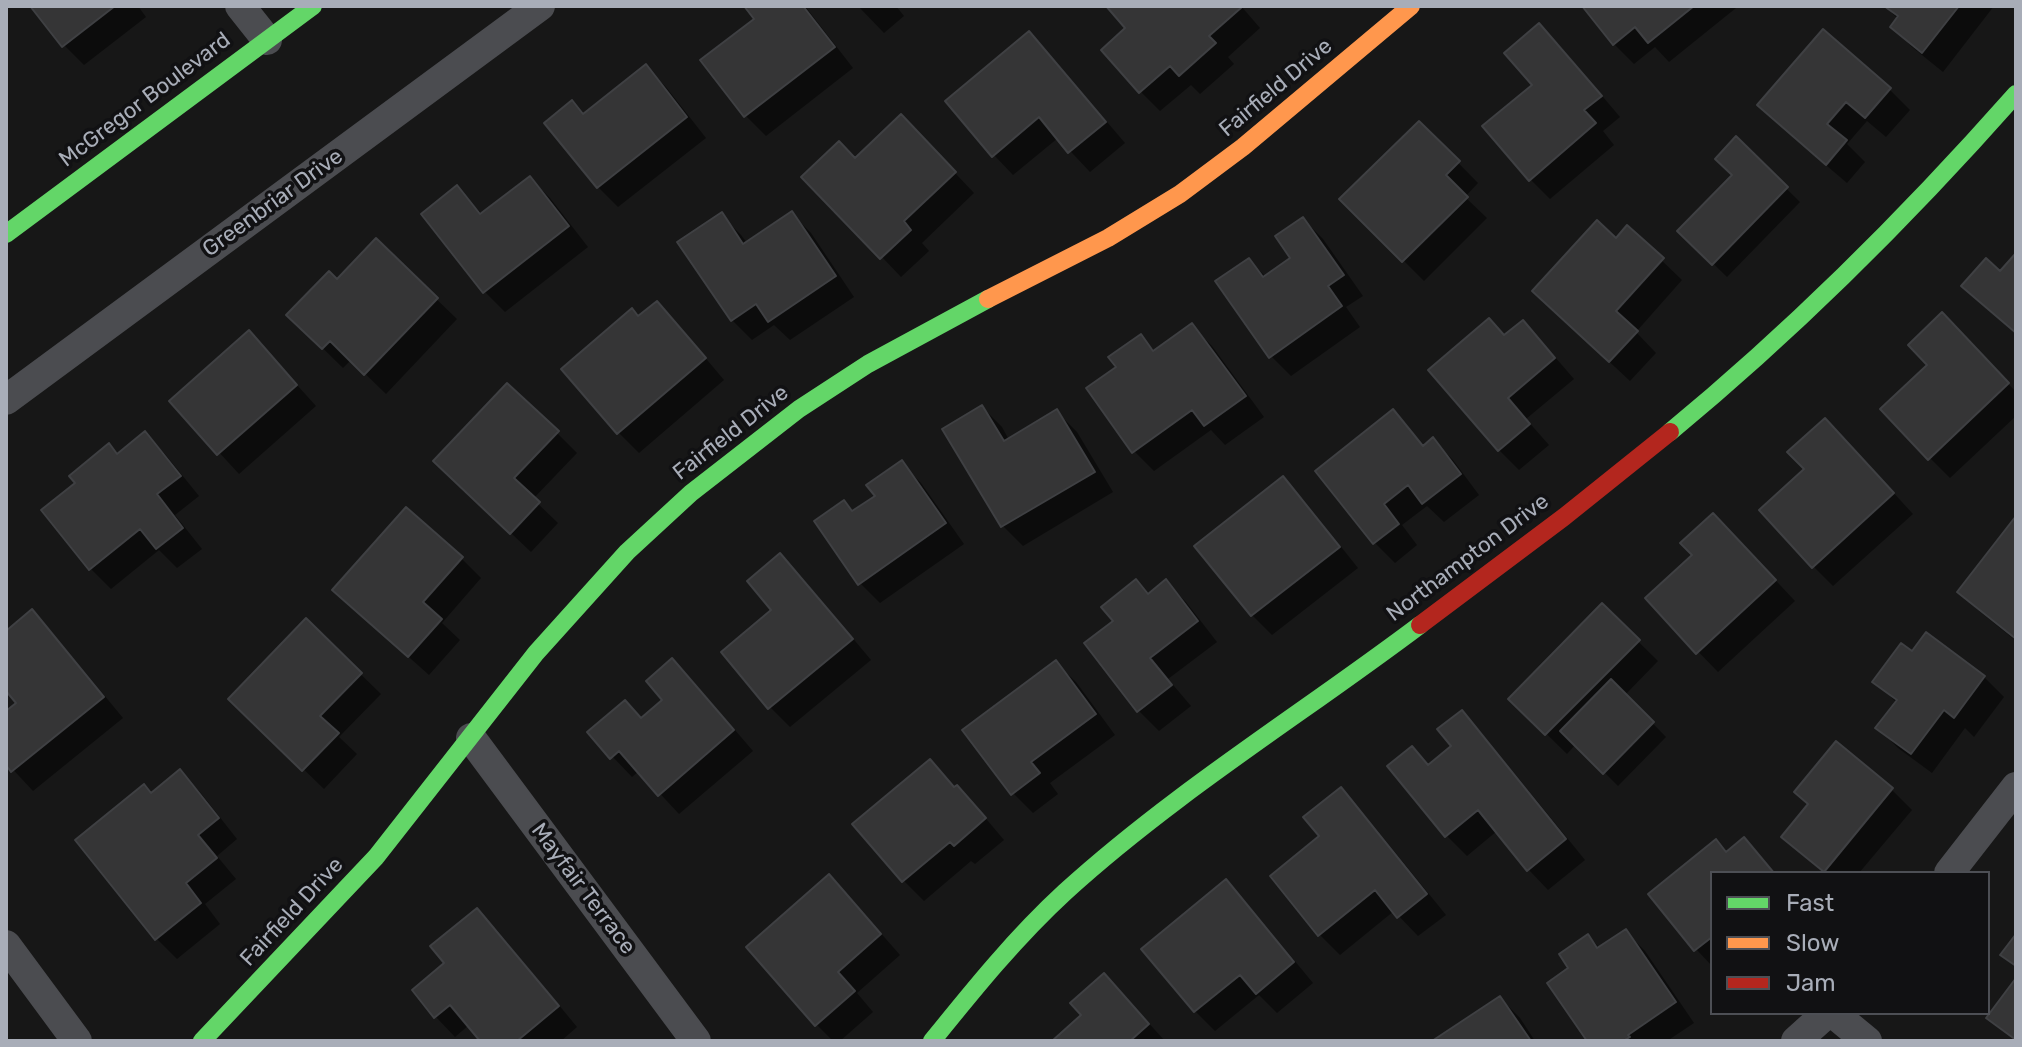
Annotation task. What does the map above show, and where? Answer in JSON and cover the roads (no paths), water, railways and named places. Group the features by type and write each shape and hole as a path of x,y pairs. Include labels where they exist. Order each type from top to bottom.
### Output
{"street":[{"path":"240,6 267,40"},
{"name":"McGregor Boulevard","path":"6,234 313,6"},
{"name":"Greenbriar Drive","path":"6,400 540,6"},
{"name":"Fairfield Drive","path":"202,1041 376,857 536,653 627,552 691,493 799,409 868,364 1108,238 1180,194 1243,147 1411,6"},
{"name":"Northampton Drive","path":"932,1041 1025,932 1083,876 1162,813 1386,651 1624,470 1737,376 1821,299 1970,147 2016,94"},
{"name":"Mayfair Terrace","path":"471,738 696,1041"},
{"path":"1951,871 2016,787"},
{"path":"6,945 77,1041"},
{"path":"1796,1041 1825,1015"},
{"path":"1835,1015 1867,1041"}]}
